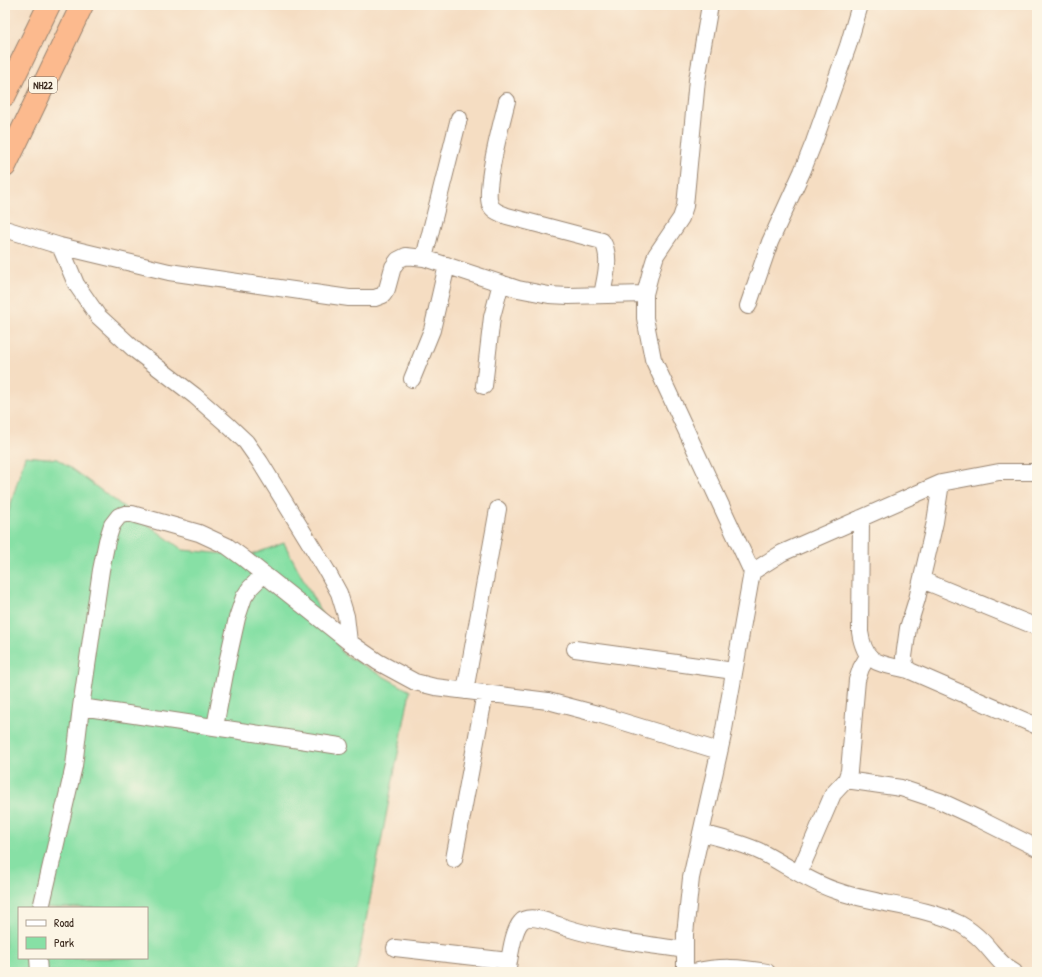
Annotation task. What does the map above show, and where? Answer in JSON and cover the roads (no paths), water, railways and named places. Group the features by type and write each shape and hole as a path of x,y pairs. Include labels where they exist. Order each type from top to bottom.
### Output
{"highway":[{"name":"NH22","path":"5,95 49,5"},
{"name":"NH22","path":"5,166 82,5"}],"street":[{"path":"685,972 685,934 691,878 719,751 752,572 652,359 645,318 645,294 656,255 681,218 685,206 697,80 710,5"},
{"path":"748,306 770,242 814,142 848,46 860,5"},
{"path":"506,101 492,168 489,196 490,206 496,211 508,216 602,241 606,246 608,255 602,295"},
{"path":"424,258 459,118"},
{"path":"5,229 60,246 169,272 349,298 375,298 383,295 387,289 393,267 398,260 406,256 424,258 518,289 549,295 645,294"},
{"path":"60,246 76,284 98,316 135,350 195,396 250,447 328,570 339,593 346,616 349,642"},
{"path":"412,379 432,330 447,265"},
{"path":"484,386 492,317 501,283"},
{"path":"752,572 782,554 941,482 999,472 1037,472"},
{"path":"908,670 904,657 908,628 922,580 935,522 941,482"},
{"path":"465,691 498,509"},
{"path":"41,907 74,766 81,707 106,541 112,525 119,516 125,514 132,514 199,533 227,546 349,642 378,662 415,682 435,687 548,701 601,715 719,751"},
{"path":"861,518 860,632 862,646 868,656 879,663 908,670 1037,726"},
{"path":"215,727 237,618 244,597 250,588 264,574"},
{"path":"922,580 1037,627"},
{"path":"575,648 734,671"},
{"path":"798,873 833,794 846,780 850,762 857,680 861,668 868,656"},
{"path":"454,859 485,693"},
{"path":"81,707 340,746"},
{"path":"846,780 901,788 940,801 979,818 1037,848"},
{"path":"701,833 733,841 761,852 798,873 834,890 858,898 948,919 962,925 980,939 1003,964 1014,972"},
{"path":"395,948 508,967 516,932 521,921 527,918 534,918 569,929 599,936 685,950"},
{"path":"38,959 39,972"},
{"path":"693,972 714,968 735,968 767,972"}]}
